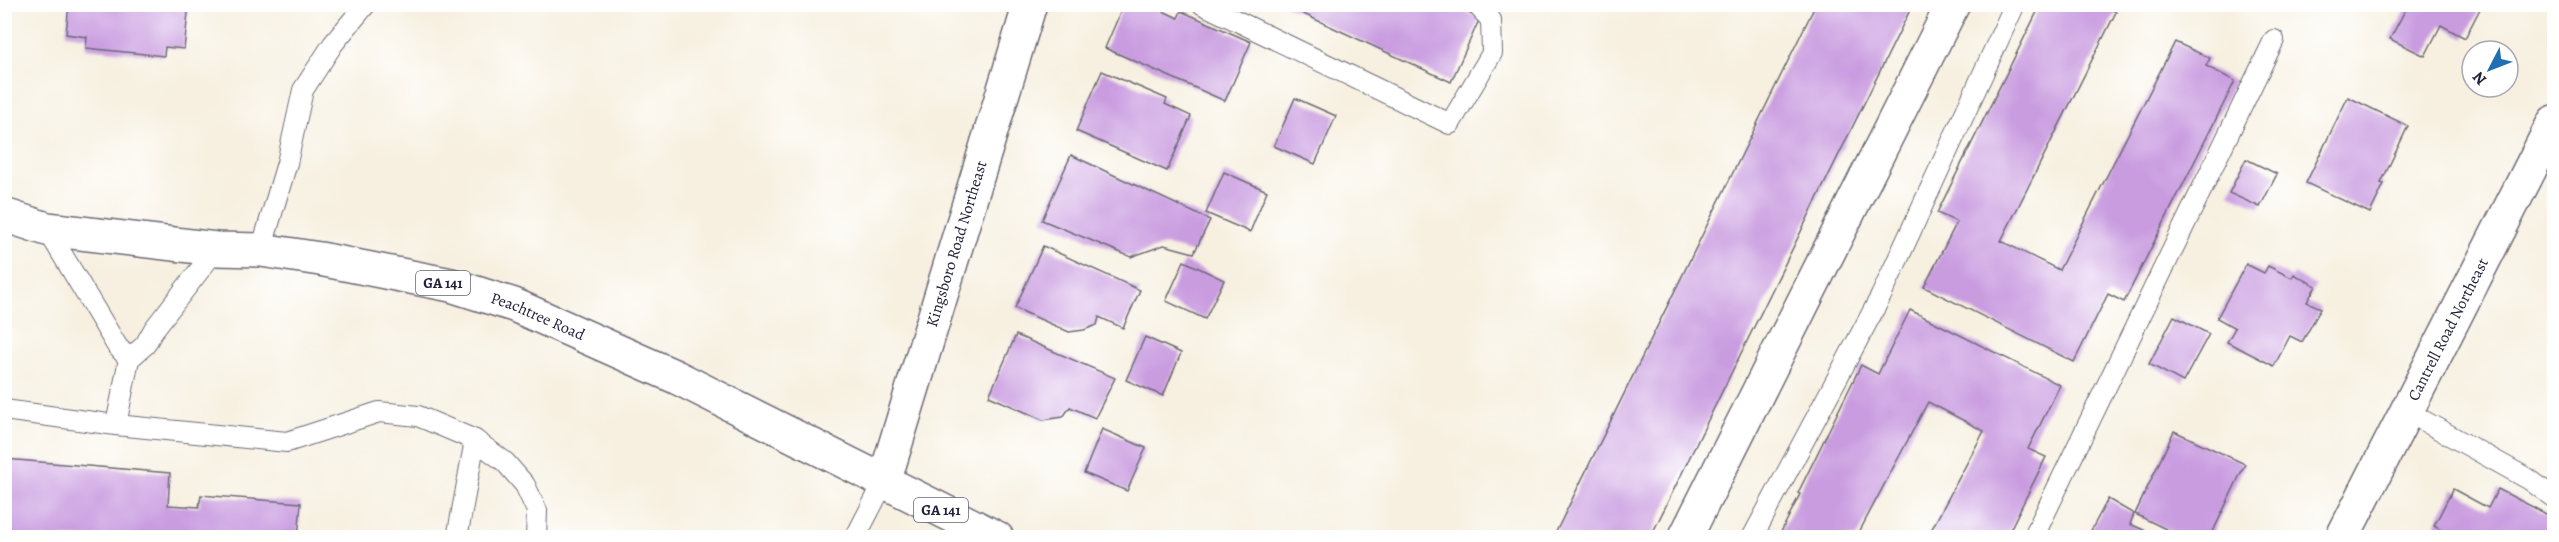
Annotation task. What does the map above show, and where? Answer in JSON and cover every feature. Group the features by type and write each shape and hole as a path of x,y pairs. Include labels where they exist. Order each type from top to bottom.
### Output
{"main road":[{"name":"Kingsboro Road Northeast","path":"884,482 1030,4"},
{"path":"1685,537 1953,4"},
{"name":"Cantrell Road Northeast","path":"2342,537 2554,122"},
{"name":"Peachtree Road","path":"4,216 47,229 216,249 261,250 320,259 451,285 514,305 676,376 998,537"}],"lane":[{"path":"261,250 286,163 303,90 333,44 366,4"},
{"path":"1202,4 1450,124 1492,53 1491,21 1476,4"},
{"path":"1752,537 1881,296 2015,4"},
{"path":"2033,537 2274,40"},
{"path":"47,229 117,346 129,359"},
{"path":"116,425 129,359 145,345 154,329 216,249"},
{"path":"4,410 116,425 287,442 379,412 418,416 475,441 505,462 525,485 537,512 536,537"},
{"path":"2406,411 2530,480 2554,498"},
{"path":"457,537 475,441"},
{"path":"855,537 884,482"}],"building":[{"path":"69,4 189,4 184,49 165,47 164,56 86,48 87,37 66,34"},
{"path":"1124,4 1148,4 1178,18 1181,11 1251,42 1225,101 1105,48"},
{"path":"1816,4 1913,4 1650,538 1553,538"},
{"path":"2041,4 2101,4 2116,12 2001,241 2059,270 2175,42 2210,58 2206,66 2235,81 2124,302 2108,294 2074,362 1924,287 1957,222 1937,213"},
{"path":"1284,5 1450,5 1480,18 1451,82"},
{"path":"2408,5 2482,5 2465,38 2441,25 2425,56 2390,39"},
{"path":"1102,71 1167,99 1165,104 1191,116 1167,171 1076,131"},
{"path":"2348,97 2408,126 2381,183 2384,184 2370,213 2306,183"},
{"path":"1295,98 1336,116 1315,164 1274,146"},
{"path":"1071,155 1210,220 1194,253 1164,245 1131,257 1042,220"},
{"path":"2246,159 2277,174 2260,207 2229,193"},
{"path":"1224,172 1267,191 1250,232 1206,213"},
{"path":"1043,246 1140,290 1123,328 1099,317 1097,325 1069,332 1015,308"},
{"path":"1184,261 1224,280 1205,319 1166,301"},
{"path":"2246,264 2264,273 2268,266 2292,278 2294,274 2316,286 2307,302 2321,308 2302,342 2290,336 2274,366 2227,342 2235,328 2217,318"},
{"path":"1910,310 2060,385 2028,449 2046,457 2006,538 1927,538 1984,431 1928,402 1856,538 1778,538 1861,365 1878,374"},
{"path":"2174,316 2209,334 2183,382 2149,364"},
{"path":"1016,335 1115,378 1095,418 1070,407 1063,417 1043,420 989,396"},
{"path":"1145,337 1181,353 1163,396 1126,380"},
{"path":"1102,429 1146,448 1127,491 1084,473"},
{"path":"2174,431 2245,464 2210,538 2184,538 2135,514"},
{"path":"5,459 170,473 168,505 199,507 201,495 301,503 298,538 5,538"},
{"path":"2453,489 2488,508 2498,489 2554,518 2554,538 2455,538 2434,526"},
{"path":"2108,499 2134,514 2130,524 2162,538 2090,538 2088,536"}]}
